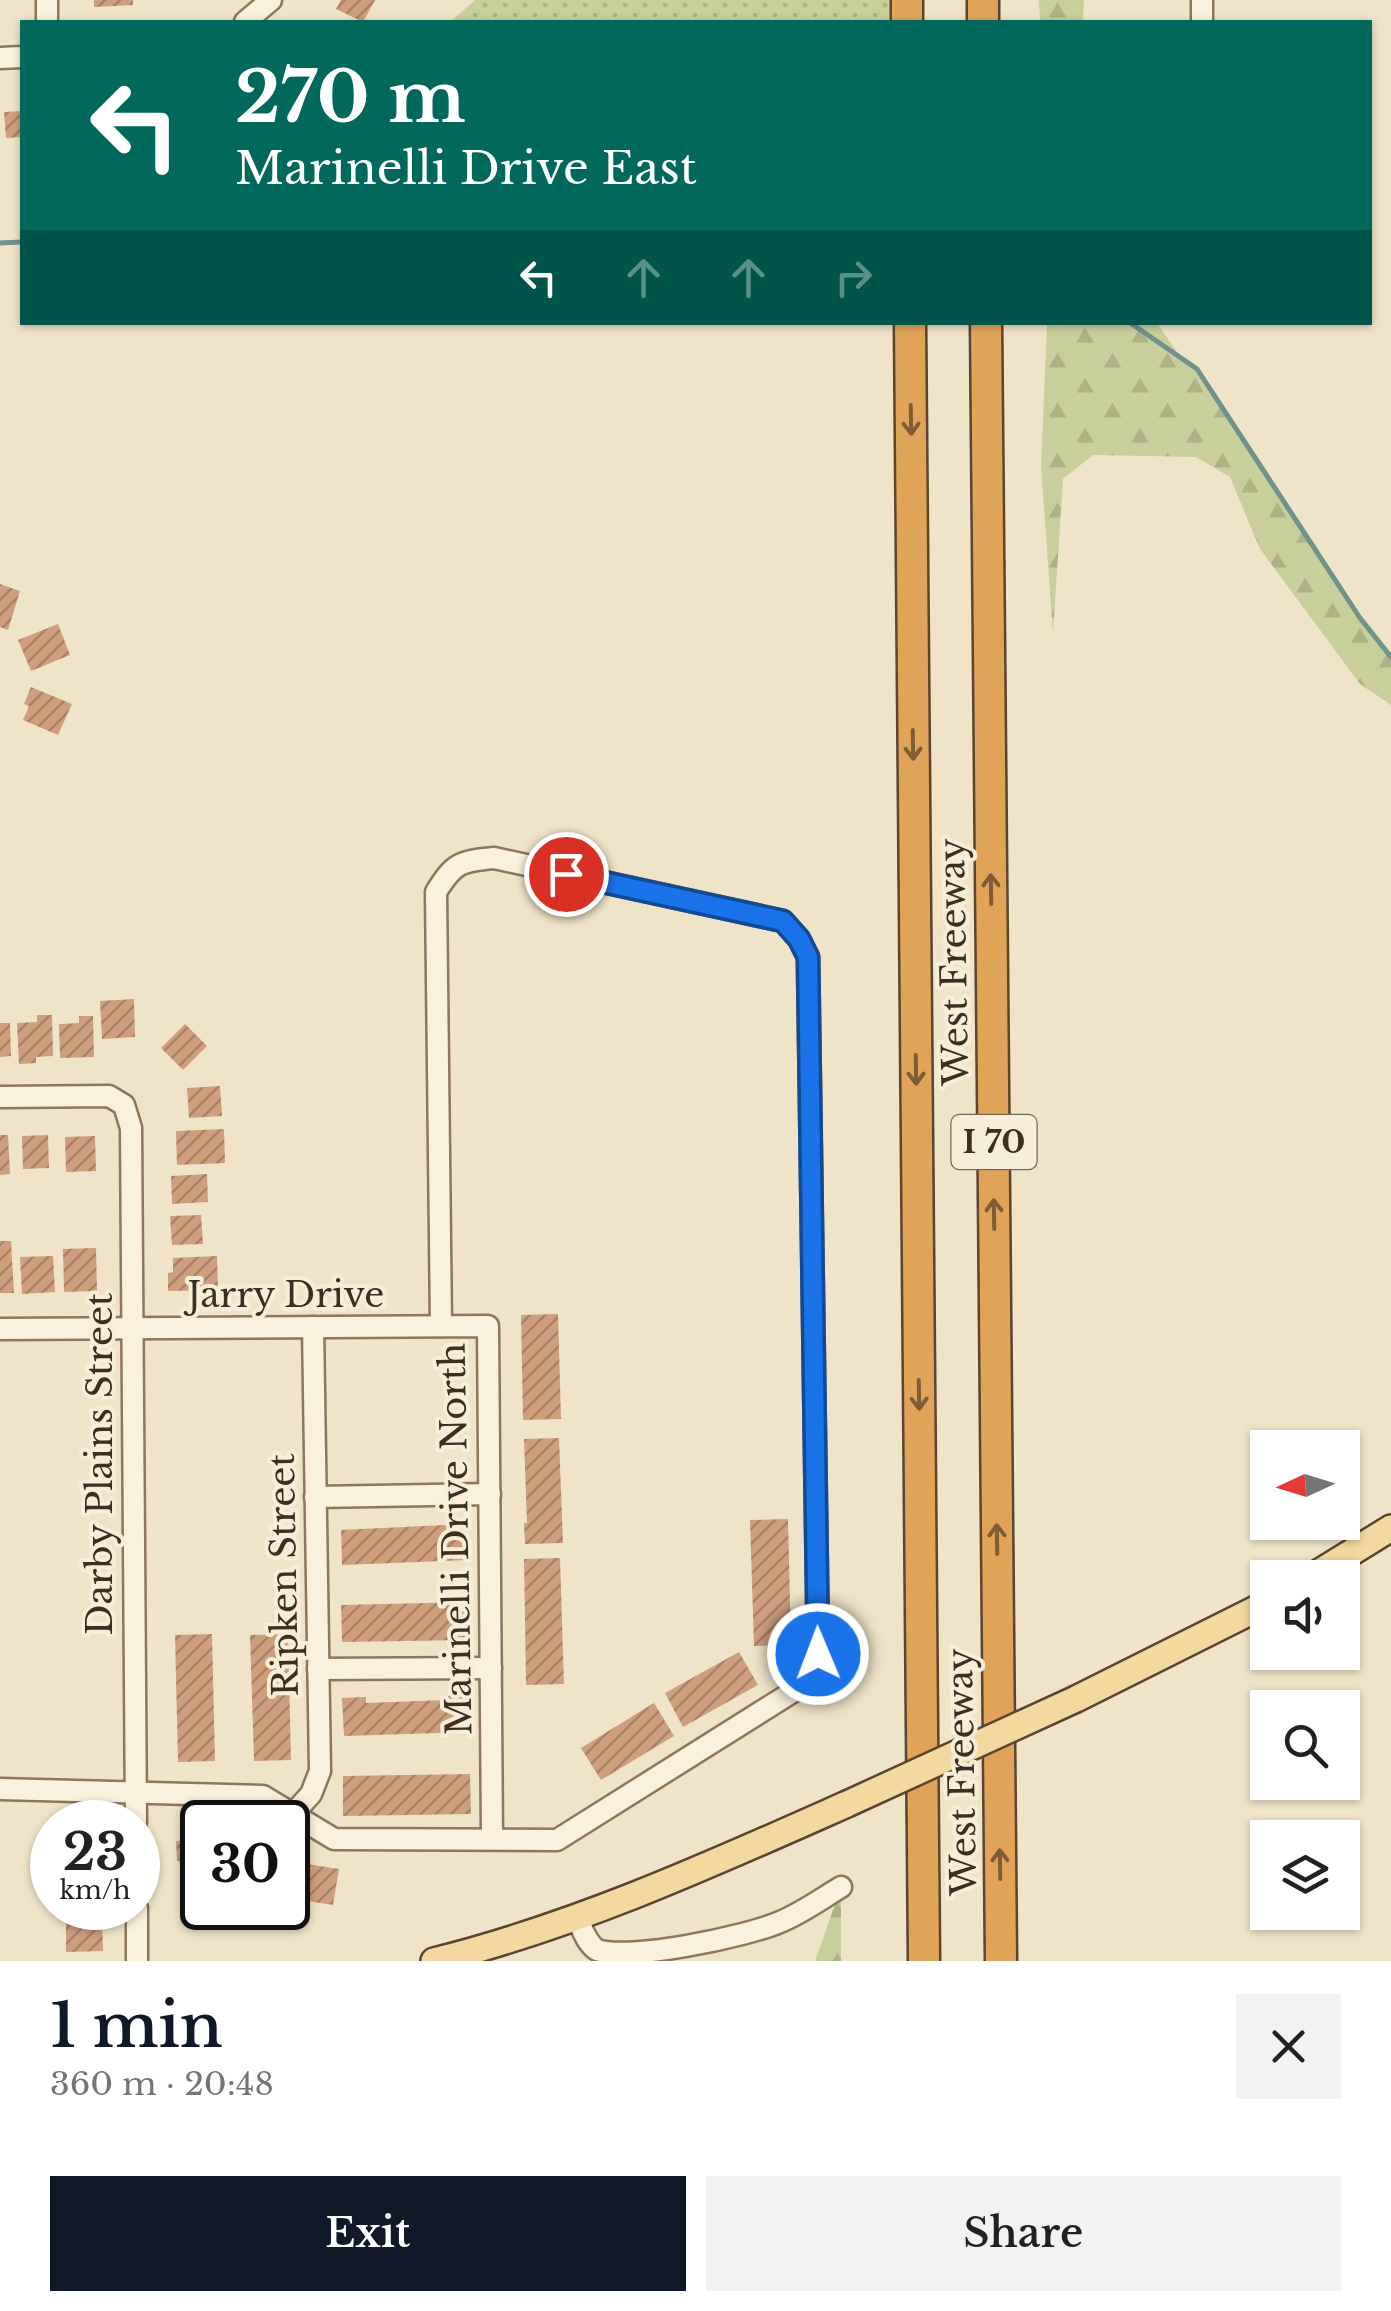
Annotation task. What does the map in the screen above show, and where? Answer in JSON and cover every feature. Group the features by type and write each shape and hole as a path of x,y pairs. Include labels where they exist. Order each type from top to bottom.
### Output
{"highway":[{"name":"West Freeway","path":"910,325 924,1961"},
{"name":"West Freeway","path":"986,325 1001,1961"}],"main road":[{"path":"1339,1560 1391,1528"},
{"path":"434,1961 577,1917 701,1870 1076,1699 1250,1612"}],"street":[{"path":"247,20 271,0"},
{"name":"Marinelli Drive North","path":"494,858 783,921 808,957 818,1654 814,1669 802,1686 557,1840 492,1838 488,1326 441,1326 436,892 450,869 468,860 494,858"},
{"name":"Darby Plains Street","path":"0,1096 109,1096 124,1105 131,1128 136,1800"},
{"name":"Jarry Drive","path":"0,1329 441,1326"},
{"name":"Ripken Street","path":"306,1800 320,1771 312,1327"},
{"path":"316,1497 490,1494"},
{"path":"318,1669 491,1668"},
{"path":"0,1789 263,1796 270,1800"},
{"path":"310,1824 334,1839 492,1838"},
{"path":"577,1917 598,1951 634,1958 705,1946 745,1934 782,1921 841,1887"},
{"path":"137,1951 150,1961"}],"green space":[{"path":"475,0 907,0 907,20 452,20"},
{"path":"1039,0 1084,0 1083,20 1040,20"},
{"path":"1047,325 1158,325 1179,355 1197,369 1361,618 1391,657 1391,705 1360,684 1260,549 1230,477 1196,457 1093,455 1063,479 1053,633 1041,466"},
{"path":"841,1887 841,1961 815,1961"}],"building":[{"path":"94,0 133,0 133,5 94,7"},
{"path":"341,0 375,0 364,20 336,9"},
{"path":"20,111 20,137 6,138 4,112"},
{"path":"0,584 20,591 8,630 0,627"},
{"path":"58,624 70,655 31,671 18,640"},
{"path":"31,687 72,704 58,735 23,720"},
{"path":"134,999 135,1037 102,1039 100,1001"},
{"path":"37,1015 52,1015 53,1056 19,1064 17,1023 37,1022"},
{"path":"79,1016 93,1016 94,1057 60,1058 59,1024 79,1023"},
{"path":"0,1023 10,1023 11,1056 0,1057"},
{"path":"185,1024 207,1046 183,1070 161,1048"},
{"path":"220,1086 222,1116 189,1118 187,1088"},
{"path":"224,1129 225,1163 177,1165 176,1131"},
{"path":"0,1135 8,1135 10,1174 0,1175"},
{"path":"48,1135 49,1168 23,1169 22,1136"},
{"path":"95,1136 96,1171 66,1172 65,1137"},
{"path":"207,1174 208,1202 172,1204 171,1176"},
{"path":"201,1215 203,1244 172,1245 170,1216"},
{"path":"0,1241 11,1241 14,1293 0,1293"},
{"path":"96,1248 97,1291 64,1292 63,1249"},
{"path":"53,1256 55,1292 22,1294 20,1257"},
{"path":"217,1256 218,1290 168,1291 173,1258"},
{"path":"558,1314 561,1419 523,1420 521,1315"},
{"path":"559,1438 563,1543 525,1544 524,1439"},
{"path":"788,1519 791,1645 754,1646 750,1520"},
{"path":"466,1524 468,1560 342,1565 341,1530"},
{"path":"560,1558 564,1684 526,1685 524,1559"},
{"path":"468,1602 469,1640 342,1642 341,1605"},
{"path":"212,1634 215,1761 178,1762 175,1635"},
{"path":"288,1634 291,1760 254,1761 250,1635"},
{"path":"739,1652 758,1685 683,1727 665,1693"},
{"path":"446,1696 468,1696 469,1732 344,1736 342,1698 366,1697 366,1703 446,1700"},
{"path":"654,1703 674,1736 601,1780 581,1748"},
{"path":"470,1774 471,1814 343,1816 343,1776"},
{"path":"176,1841 180,1841 180,1861 177,1861"},
{"path":"310,1864 339,1869 333,1905 310,1901"},
{"path":"66,1930 102,1930 103,1951 66,1952"}],"waterway":[{"path":"0,243 20,242"},
{"path":"1133,325 1197,369 1360,618 1391,657"}],"route":[{"path":"566,874 783,921 808,957 818,1654"}]}
